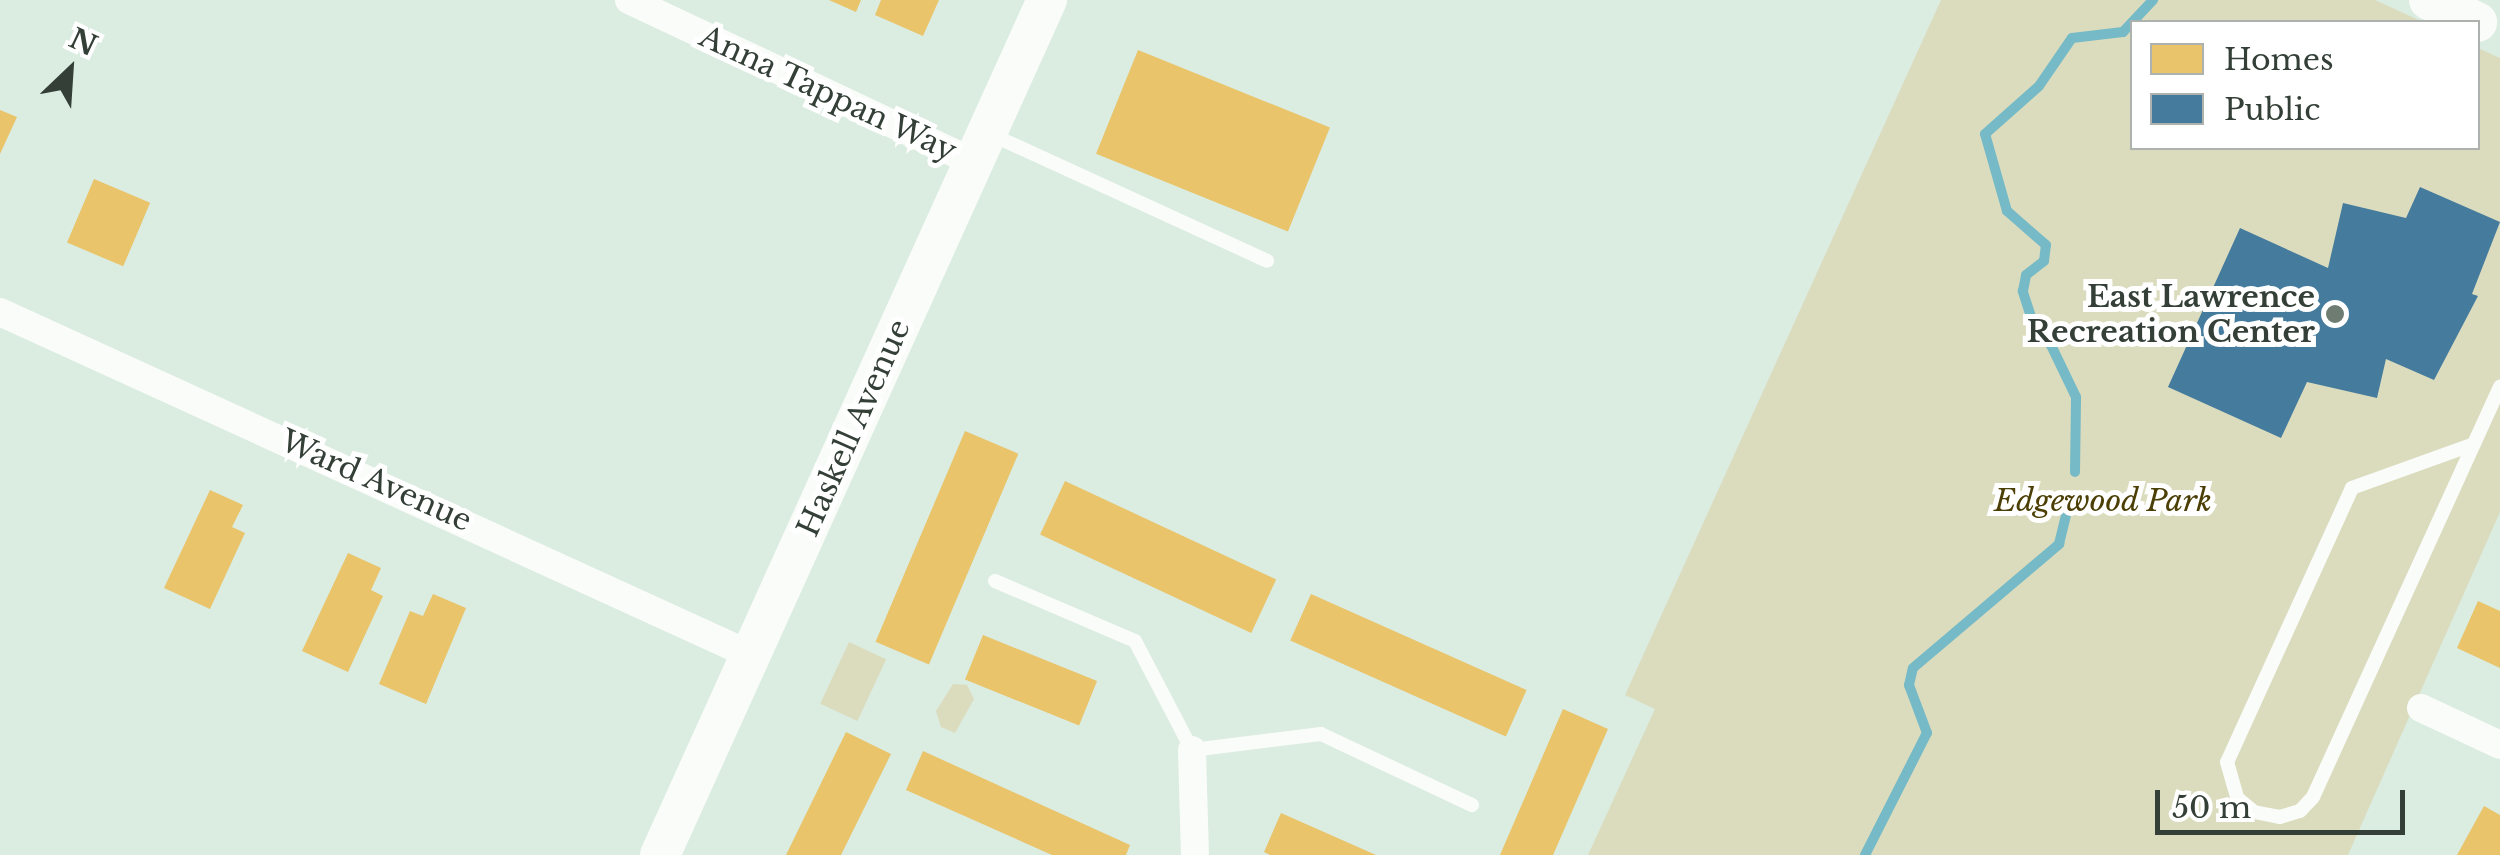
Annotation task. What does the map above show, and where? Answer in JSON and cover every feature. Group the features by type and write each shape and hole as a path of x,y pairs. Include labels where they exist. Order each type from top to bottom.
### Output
{"main road":[{"name":"Haskell Avenue","path":"660,855 1047,0"},
{"path":"2429,0 2473,20"}],"street":[{"name":"Anna Tappan Way","path":"629,0 981,148"},
{"name":"Ward Avenue","path":"0,312 751,655"},
{"path":"2421,708 2500,745"},
{"path":"1192,750 1195,855"}],"lane":[{"path":"981,148 1266,260"},
{"path":"2474,444 2352,488 2228,762 2237,798 2254,812 2280,817 2300,811 2313,798 2500,387"},
{"path":"996,580 1135,642 1192,750 1321,734 1472,805"}],"green space":[{"name":"Edgewood Park","path":"1941,0 2375,0 2419,20 2130,20 2130,150 2480,150 2480,49 2500,58 2500,512 2348,855 1588,855 1655,709 1625,695"},
{"path":"849,642 886,659 857,721 820,704"},
{"path":"953,684 967,685 974,699 955,733 941,727 936,711"}],"building: Homes":[{"path":"829,0 861,0 856,12"},
{"path":"881,0 939,0 923,36 875,15"},
{"path":"1138,50 1330,128 1288,231 1096,154"},
{"path":"0,110 17,117 0,154"},
{"path":"94,179 150,203 123,266 67,243"},
{"path":"965,431 1018,454 929,664 876,642"},
{"path":"1065,481 1276,579 1251,633 1040,534"},
{"path":"210,490 243,505 232,527 245,533 210,609 164,588"},
{"path":"348,553 381,568 371,590 383,596 348,672 302,651"},
{"path":"433,594 466,608 426,704 379,684 410,611 423,616"},
{"path":"1311,594 1527,690 1506,737 1290,641"},
{"path":"2478,601 2500,611 2500,668 2457,648"},
{"path":"983,635 1097,681 1079,726 965,680"},
{"path":"1563,709 1608,729 1553,855 1500,855"},
{"path":"846,732 891,754 841,855 786,855"},
{"path":"923,751 1130,845 1126,855 1052,855 906,790"},
{"path":"2484,806 2500,815 2500,855 2457,855"},
{"path":"1281,813 1376,855 1270,855 1264,852"}],"building: Public":[{"name":"East Lawrence Recreation Center","path":"2420,187 2500,222 2472,294 2478,296 2434,380 2386,359 2377,398 2307,382 2281,438 2168,387 2240,228 2328,268 2343,203 2406,218"}],"waterway":[{"path":"2134,20 2153,0"},
{"path":"2075,472 2076,397 2051,345 2035,329 2023,291 2026,275 2044,261 2046,245 2007,211 1985,134 2039,86 2072,38 2123,32 2130,25"},
{"path":"1865,855 1927,733 1909,685 1913,668 2059,544 2070,499"}],"place":[{"name":"East Lawrence Recreation Center","path":"2335,314"}]}
